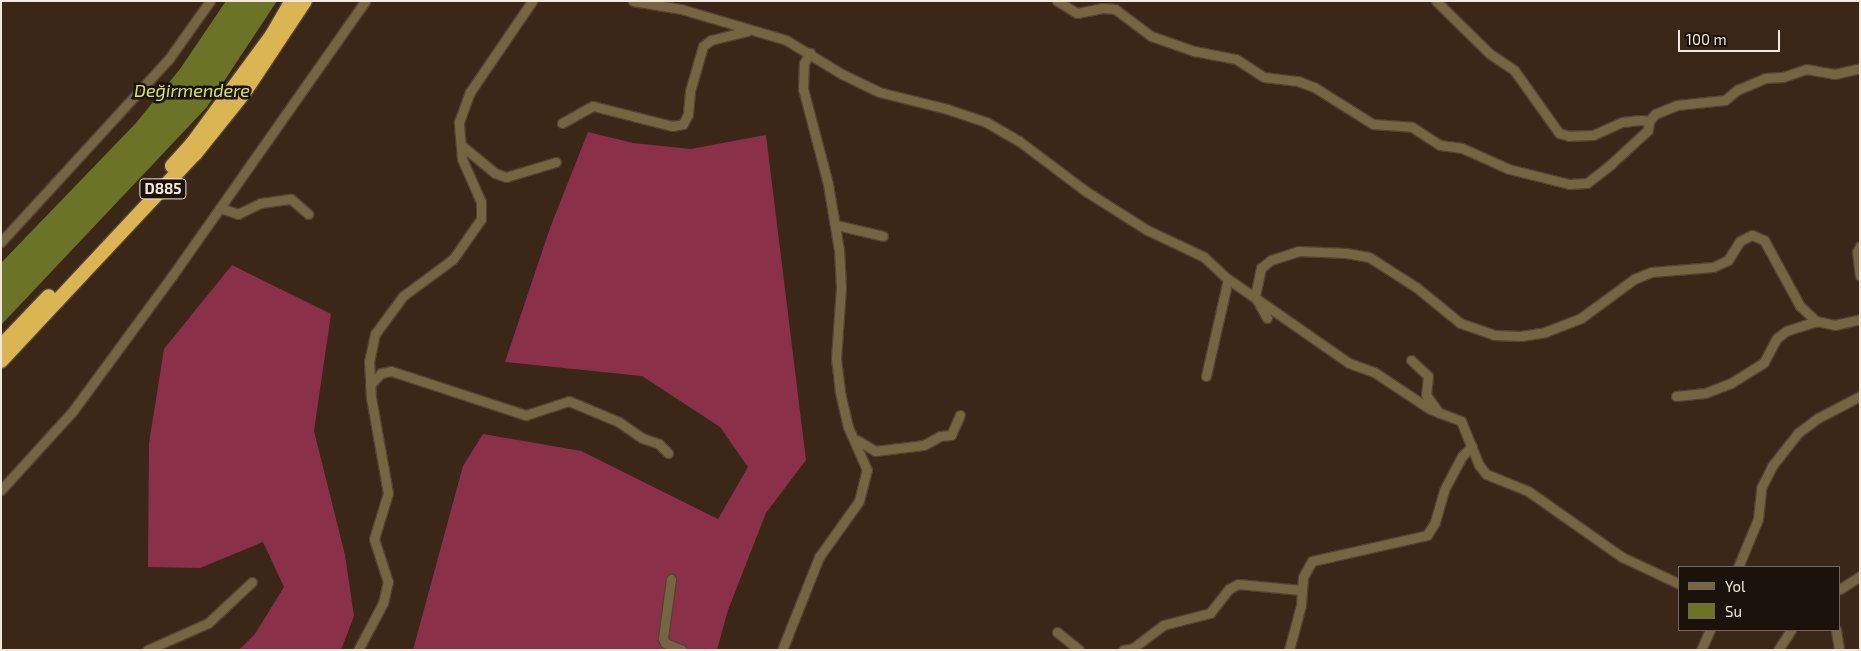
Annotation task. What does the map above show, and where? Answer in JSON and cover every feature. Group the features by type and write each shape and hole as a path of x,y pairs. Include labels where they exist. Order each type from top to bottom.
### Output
{"highway":[{"name":"D885","path":"1,346 192,144 272,35 292,1"},
{"name":"D885","path":"1,361 195,154 244,93 305,1"}],"street":[{"path":"1,242 168,60 210,1"},
{"path":"1,490 72,412 220,208 365,1"},
{"path":"358,650 384,603 388,582 374,539 376,523 388,493 370,385 369,362 375,334 404,296 453,259 481,219 481,202 462,159 459,122 470,92 532,1"},
{"path":"633,1 681,9 786,40 842,74 879,92 947,109 994,127 1020,141 1087,192 1147,230 1204,257 1228,279 1349,363 1374,372 1440,413 1461,421 1486,474 1528,491 1622,557 1678,583"},
{"path":"1057,1 1077,13 1103,8 1115,9 1150,36 1194,50 1236,59 1264,77 1298,81 1314,87 1373,124 1412,127 1425,138 1440,145 1462,148 1509,169 1569,184 1587,183 1648,130 1649,121 1655,114 1677,105 1725,100 1737,90 1765,78 1784,77 1802,69 1820,69 1835,74 1860,68"},
{"path":"1436,1 1490,54 1514,70 1559,133 1569,136 1593,135 1622,122 1649,121"},
{"path":"562,123 593,106 672,126 683,124 688,114 690,91 704,46 711,40 751,30"},
{"path":"782,650 820,557 862,492 867,470 852,437 841,403 836,359 841,287 836,225 803,89 804,63 810,53"},
{"path":"461,145 495,173 506,177 556,162"},
{"path":"220,208 238,214 261,203 291,199 308,214"},
{"path":"836,225 883,236"},
{"path":"1268,318 1254,296 1261,268 1271,260 1298,251 1346,253 1369,257 1416,287 1460,323 1494,335 1521,336 1545,332 1581,318 1634,279 1650,272 1713,267 1728,260 1740,241 1752,235 1764,240 1800,306 1816,321"},
{"path":"1860,246 1857,252 1860,276"},
{"path":"1206,376 1228,279"},
{"path":"1676,396 1705,393 1731,383 1764,362 1777,338 1786,331 1816,321 1836,325 1860,319"},
{"path":"1411,360 1428,376 1426,395 1440,413"},
{"path":"370,385 381,373 390,371 526,415 569,401 619,422 642,438 659,444 668,453"},
{"path":"1738,566 1758,520 1760,488 1772,466 1798,433 1818,418 1860,396"},
{"path":"852,437 875,451 924,445 940,436 952,435 960,415"},
{"path":"1289,650 1301,605 1301,590 1308,565 1316,558 1410,541 1431,532 1444,490 1462,456 1472,446"},
{"path":"1841,588 1860,576"},
{"path":"671,578 662,638 665,643 682,650"},
{"path":"147,650 208,623 252,582"},
{"path":"1130,649 1163,625 1210,613 1229,589 1238,584 1301,590"},
{"path":"1701,650 1710,631"},
{"path":"1778,650 1790,631"},
{"path":"1836,631 1839,650"},
{"path":"1057,632 1079,650"}],"shaded area":[{"path":"588,132 633,143 691,149 766,135 806,460 766,513 728,610 717,650 413,650 463,466 483,434 581,451 718,519 748,467 720,427 642,376 505,362 550,228"},
{"path":"232,265 331,314 314,431 345,555 354,616 341,650 239,650 255,634 284,587 263,542 200,568 148,567 149,443 164,349"}],"water":[{"name":"Değirmendere","path":"226,1 277,1 207,107 1,325 1,263 136,123 180,69"}]}
